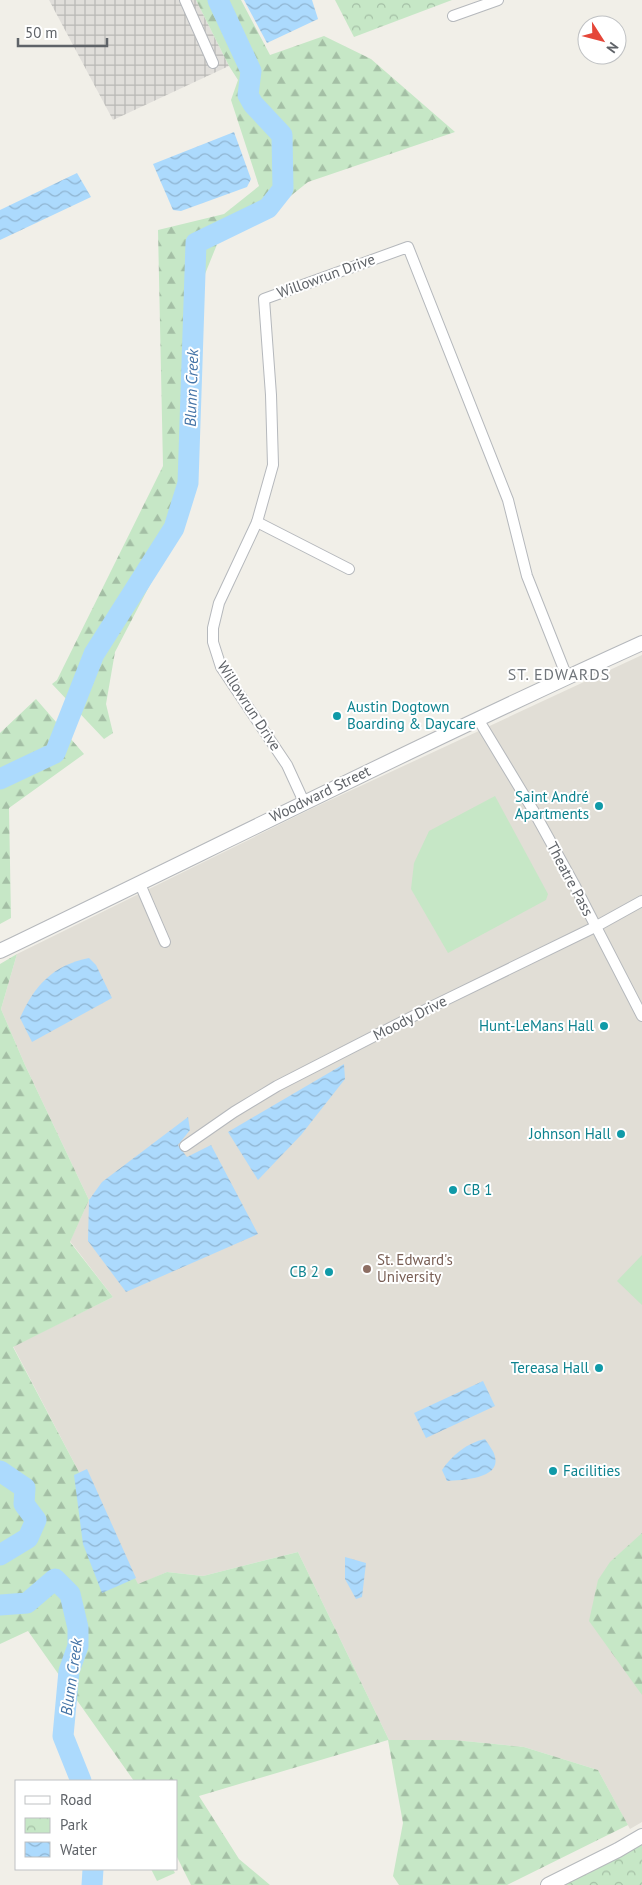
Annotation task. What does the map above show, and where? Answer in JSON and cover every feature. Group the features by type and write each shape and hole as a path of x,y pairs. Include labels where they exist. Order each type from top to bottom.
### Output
{"street":[{"path":"185,0 213,63"},
{"path":"453,16 498,0"},
{"name":"Willowrun Drive","path":"304,802 287,765 221,667 213,642 213,628 218,603 256,522 273,466 264,299 408,247 508,500 527,576 567,677"},
{"path":"256,522 349,569"},
{"name":"Woodward Street","path":"0,951 304,802 642,643"},
{"name":"Theatre Pass","path":"478,719 533,810 575,886 594,927 642,1016"},
{"path":"140,884 165,942"},
{"name":"Moody Drive","path":"185,1146 234,1112 277,1086 642,901"},
{"path":"548,1885 642,1836"}],"shaded area":[{"path":"49,0 196,0 229,66 113,120"},
{"name":"St. Edward's University","path":"642,655 642,1822 630,1829 598,1770 524,1747 454,1740 389,1740 298,1552 203,1576 167,1572 138,1585 13,1346 113,1297 70,1241 89,1200 25,1065 1,1009 17,954 311,809"}],"green space":[{"path":"196,0 241,0 270,55 324,36 371,59 455,132 308,182 268,214 220,237 203,279 193,474 178,531 115,652 106,704 113,733 104,739 52,684 57,680 163,466 158,230 224,214 259,186 231,100 238,80"},
{"path":"335,0 452,0 354,37"},
{"path":"36,699 84,754 9,808 11,918 0,924 0,733"},
{"path":"495,796 548,894 546,900 448,953 411,889 414,863 429,831"},
{"path":"17,954 1,1009 25,1065 89,1200 70,1242 113,1297 13,1347 138,1584 167,1572 203,1576 298,1552 389,1740 454,1740 524,1747 598,1770 628,1825 507,1885 399,1885 393,1876 403,1823 388,1740 199,1796 239,1859 270,1885 191,1885 178,1859 178,1780 133,1780 28,1631 0,1644 0,964"},
{"path":"642,1255 642,1305 617,1281"},
{"path":"642,1533 642,1695 589,1621 598,1580 610,1562"},
{"path":"642,1844 642,1885 563,1885"},
{"path":"152,1870 174,1870 175,1873 157,1881"}],"water":[{"path":"244,0 312,0 318,19 267,43"},
{"path":"234,132 251,179 247,187 181,211 173,210 153,164"},
{"path":"77,173 91,197 0,240 0,210"},
{"path":"89,958 96,965 112,998 32,1042 20,1018 38,987 65,966"},
{"path":"344,1064 345,1079 301,1135 258,1180 228,1132"},
{"path":"188,1117 190,1130 178,1145 187,1157 211,1145 258,1234 126,1292 88,1241 89,1200 102,1182"},
{"path":"483,1381 495,1406 426,1438 414,1413"},
{"path":"485,1439 495,1457 495,1464 492,1470 478,1477 447,1481 442,1470 450,1459 466,1447"},
{"path":"87,1469 136,1578 102,1593 83,1544 74,1475"},
{"path":"345,1557 366,1563 362,1597 356,1599 345,1579"}],"waterway":[{"name":"Blunn Creek","path":"0,779 55,753 94,654 174,528 188,483 196,243 268,208 283,189 282,135 253,104 248,95 251,71 218,0"},
{"name":"Blunn Creek","path":"0,1471 25,1488 24,1504 36,1520 28,1538 0,1555"},
{"name":"Blunn Creek","path":"0,1605 27,1603 55,1579 70,1594 78,1628 78,1646 69,1671 63,1736 81,1780"},
{"name":"Blunn Creek","path":"92,1885 93,1870"}],"place":[{"name":"Austin Dogtown Boarding & Daycare","path":"337,716"},
{"name":"Saint André Apartments","path":"599,806"},
{"name":"Hunt-LeMans Hall","path":"604,1026"},
{"name":"Johnson Hall","path":"621,1134"},
{"name":"CB 1","path":"453,1190"},
{"name":"St. Edward's University","path":"367,1269"},
{"name":"CB 2","path":"329,1272"},
{"name":"Tereasa Hall","path":"599,1368"},
{"name":"Facilities","path":"553,1471"}],"district":[{"name":"ST. EDWARDS","path":"559,674"}]}
